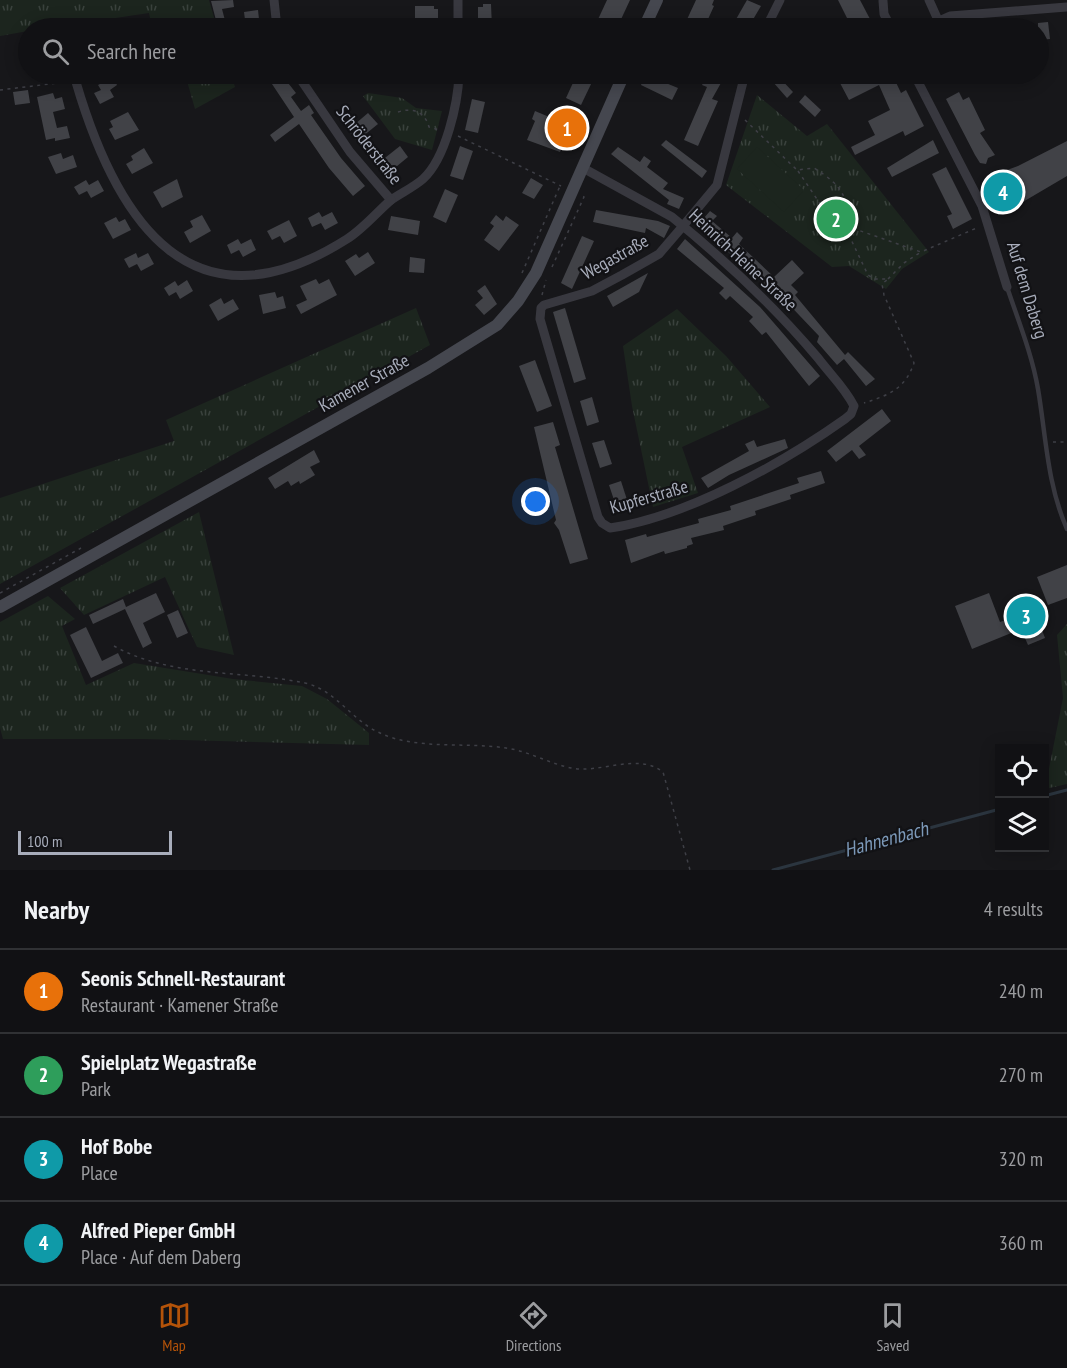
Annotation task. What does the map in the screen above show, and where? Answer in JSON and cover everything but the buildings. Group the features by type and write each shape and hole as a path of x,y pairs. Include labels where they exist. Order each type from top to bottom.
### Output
{"main road":[{"path":"649,18 657,0"},
{"name":"Kamener Straße","path":"0,607 428,368 497,325 518,301 536,273 620,84"}],"street":[{"path":"274,0 277,18"},
{"path":"458,0 458,18"},
{"path":"771,18 780,0"},
{"path":"886,0 884,14 886,18"},
{"path":"929,0 937,18"},
{"path":"944,18 1067,7"},
{"path":"77,84 102,155 120,189 159,241 178,258 203,271 250,277 300,266 349,238 391,200"},
{"name":"Schröderstraße","path":"304,84 350,152 391,200 423,179 439,156 454,110 458,84"},
{"name":"Wegastraße","path":"544,305 592,291 659,254 717,185 742,84"},
{"name":"Auf dem Daberg","path":"919,84 989,222 1007,287"},
{"name":"Heinrich-Heine-Straße","path":"583,168 672,217 760,293 800,337 854,406"},
{"name":"Kupferstraße","path":"544,305 541,308 540,319 598,517 610,528 688,506 777,464 803,450 845,419 851,414 854,406"}],"lane":[{"name":"Auf dem Daberg","path":"1007,287 1038,388 1056,501 1067,529"}],"path":[{"path":"0,90 37,84"},
{"path":"398,112 416,111 425,116 429,127 447,132 561,186 521,275"},
{"path":"735,111 797,170 825,211 845,227 868,275 874,279 888,279"},
{"path":"797,170 814,168 837,183 846,204 852,228"},
{"path":"552,267 584,197 573,192"},
{"path":"854,406 896,391 909,377 914,363 884,295 882,284 904,263 921,252 989,222"},
{"path":"845,227 921,252"},
{"path":"544,305 541,290 547,278"},
{"path":"1045,442 1067,442"},
{"path":"0,593 87,544"},
{"path":"114,645 132,656 219,673 307,684 329,694 379,733 401,740 506,748 575,769 636,764 655,766 663,772 690,870"}],"green space":[{"path":"0,0 209,0 214,18 150,18 149,13 115,18 18,18 18,33 0,36"},
{"path":"188,84 234,84 235,87 195,109"},
{"path":"368,93 402,98 416,108 442,111 432,150 395,139 363,96"},
{"path":"757,95 807,136 827,124 929,252 902,269 886,289 849,266 832,267 726,185"},
{"path":"757,147 804,190 784,212 737,169"},
{"path":"416,308 430,345 0,584 0,498 174,441 166,420"},
{"path":"677,309 726,356 770,407 682,447 698,493 653,507 632,406 623,346"},
{"path":"199,512 234,655 197,647 165,577 84,615 60,588"},
{"path":"48,596 75,619 62,626 86,685 134,663 233,679 302,686 327,699 369,733 369,745 144,739 3,739 0,728 0,622"},
{"path":"1067,624 1067,784 1049,788 1049,769 1063,698 1057,635"}],"waterway":[{"name":"Hahnenbach","path":"1049,795 1067,790"},
{"name":"Hahnenbach","path":"773,870 995,810"}],"place":[{"name":"Seonis Schnell-Restaurant","path":"567,128"},
{"name":"Alfred Pieper GmbH","path":"1003,192"},
{"name":"Spielplatz Wegastraße","path":"836,219"},
{"name":"Hof Bobe","path":"1026,616"}]}
